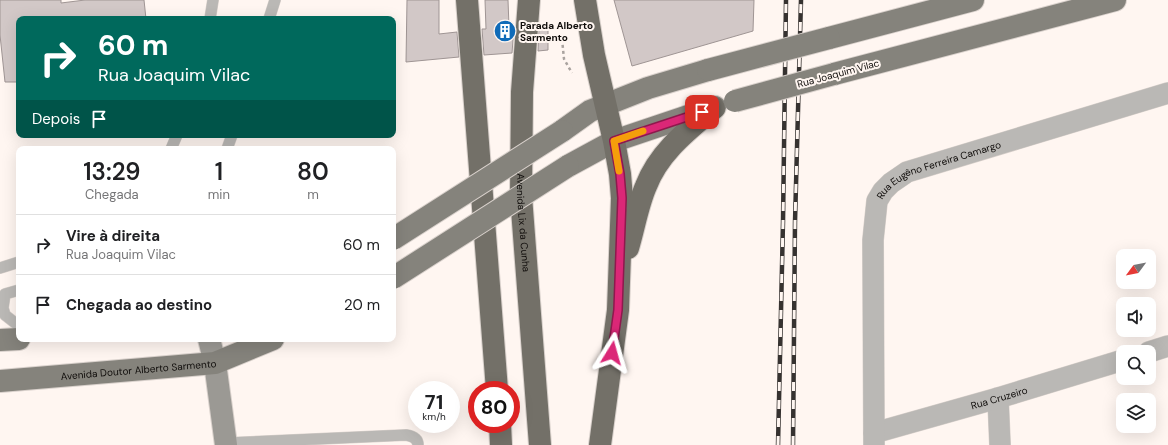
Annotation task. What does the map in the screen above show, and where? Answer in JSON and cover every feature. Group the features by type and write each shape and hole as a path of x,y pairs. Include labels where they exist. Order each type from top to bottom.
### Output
{"highway":[{"path":"467,0 496,381"},
{"name":"Avenida Lix da Cunha","path":"529,0 522,92 521,196 540,445"},
{"path":"585,0 594,55 620,174 622,198 618,310"},
{"path":"600,445 618,310 628,250 646,186 658,163 680,137 714,108"},
{"path":"500,433 501,445"}],"main road":[{"path":"396,237 562,131 590,111 648,88 708,70 973,0"},
{"name":"Rua Joaquim Vilac","path":"396,276 568,166 614,141 735,101 1115,0"},
{"path":"0,340 16,339"},
{"path":"210,342 215,363 226,444"},
{"name":"Avenida Doutor Alberto Sarmento","path":"0,381 215,363 265,342"}],"street":[{"name":"Rua Eugêno Ferreira Camargo","path":"874,439 873,240 877,201 883,191 891,183 908,172 1168,93"},
{"path":"1156,350 1168,346"},
{"name":"Rua Cruzeiro","path":"874,439 998,398 1116,362"},
{"path":"998,398 1000,445"}],"lane":[{"path":"210,16 213,0"},
{"path":"270,16 275,0"},
{"path":"0,268 16,263"},
{"path":"16,291 2,294 4,313 16,324"},
{"path":"226,444 406,435 414,437 418,442 418,445"}],"building":[{"path":"0,0 61,0 61,3 85,0 144,0 146,16 16,16 16,82 5,82 0,35"},
{"path":"407,0 439,0 439,34 457,32 459,57 406,62"},
{"path":"485,0 508,0 509,27 514,27 512,53 484,55 482,29 486,29"},
{"path":"614,0 754,0 753,31 632,66"},
{"path":"539,27 548,27 548,50 538,51"}],"railway":[{"path":"778,445 786,0"},
{"path":"793,445 795,222 801,0"}],"slow traffic":[{"path":"619,171 614,141 643,131"}],"place":[{"name":"Parada Alberto Sarmento","path":"505,31"}],"route":[{"path":"612,353 618,310 622,198 620,174 614,141 702,112"}]}
